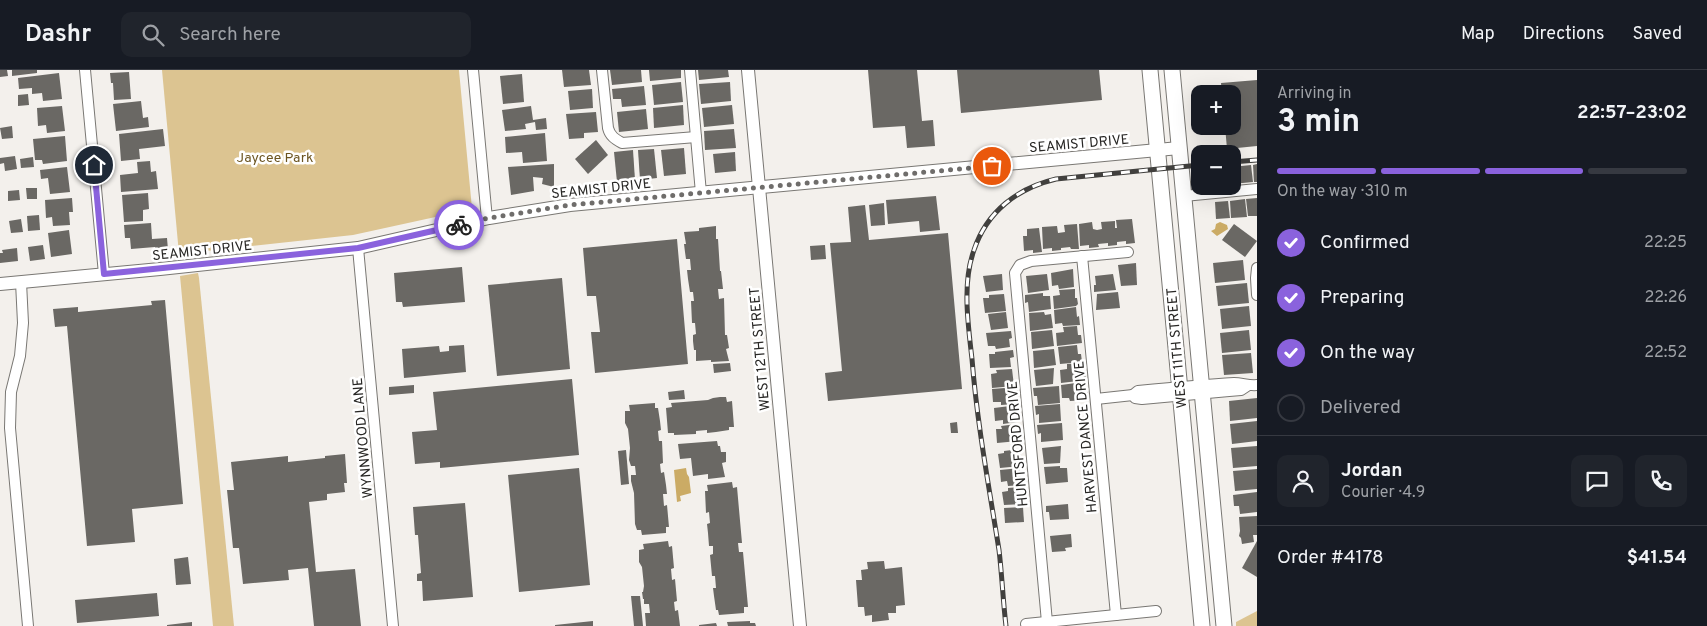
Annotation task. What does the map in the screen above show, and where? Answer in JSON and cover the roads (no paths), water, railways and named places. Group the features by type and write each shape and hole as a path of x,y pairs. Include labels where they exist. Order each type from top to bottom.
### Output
{"main road":[{"name":"WEST 11TH STREET","path":"1150,70 1169,263 1220,578 1224,626"},
{"name":"WEST 11TH STREET","path":"1172,70 1190,261 1191,390 1202,626"},
{"path":"1169,263 1190,261"},
{"path":"1199,579 1220,578"}],"street":[{"path":"85,70 104,274"},
{"path":"473,70 487,219"},
{"path":"602,70 608,128 610,135 615,139 622,143 696,137"},
{"path":"690,70 701,193"},
{"name":"WEST 12TH STREET","path":"748,70 800,626"},
{"name":"SEAMIST DRIVE","path":"0,284 358,248 487,219 570,205 1179,148"},
{"path":"1184,196 1257,190"},
{"name":"WYNNWOOD LANE","path":"358,248 393,626"},
{"path":"1082,256 1128,252"},
{"name":"HUNTSFORD DRIVE","path":"1047,622 1015,279 1016,269 1020,265 1031,261 1082,256"},
{"name":"HARVEST DANCE DRIVE","path":"1082,256 1116,615"},
{"path":"1257,268 1257,295"},
{"path":"21,282 23,323 20,356 11,392 10,428 28,626"},
{"path":"1096,399 1133,396 1138,391 1239,390 1252,385"},
{"path":"1026,624 1156,611"}],"railway":[{"path":"1241,161 1257,160"},
{"path":"1006,626 999,550 980,431 968,318 968,276 974,250 987,224 996,213 1006,203 1029,188 1056,179 1191,166"}],"park label":[{"name":"Jaycee Park","path":"275,157"}]}
